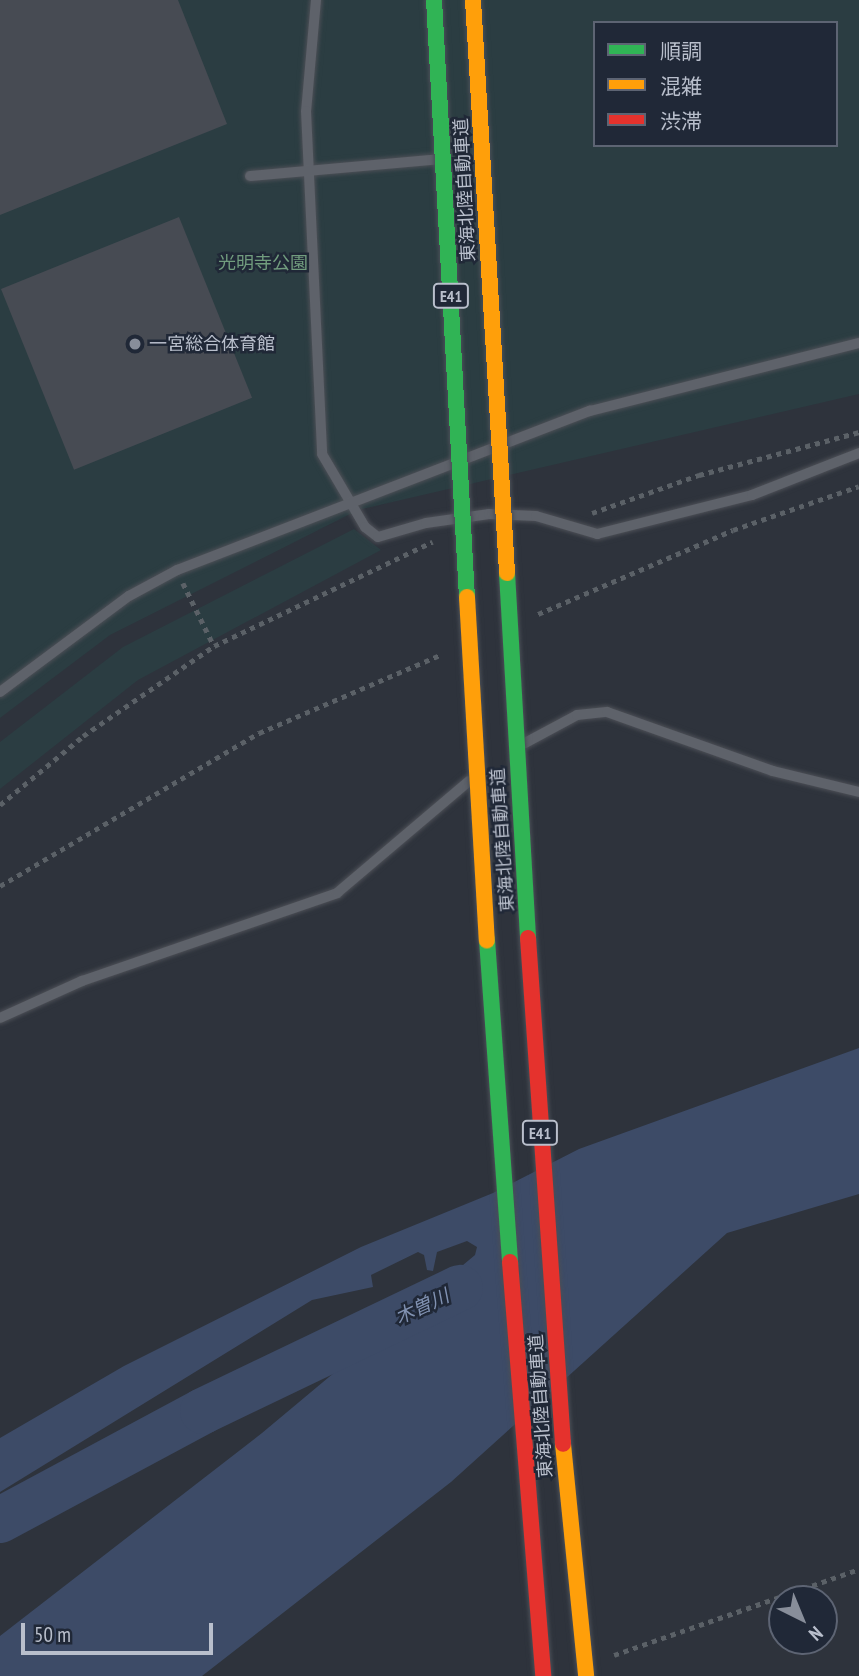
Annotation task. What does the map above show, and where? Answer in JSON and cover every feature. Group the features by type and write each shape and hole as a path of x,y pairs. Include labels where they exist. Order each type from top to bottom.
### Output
{"highway":[{"name":"東海北陸自動車道","path":"434,0 493,1054 543,1676"},
{"name":"東海北陸自動車道","path":"474,0 538,1103 569,1525 586,1676"}],"lane":[{"path":"316,0 308,59 308,170 322,454 347,501 378,537 426,523 489,514 536,516 597,534 752,495 859,453"},
{"path":"250,176 450,158"},
{"path":"0,692 129,596 177,570 347,501 590,411 859,343"},
{"path":"0,1018 82,981 337,893 501,758 577,715 607,712 773,771 859,792"}],"path":[{"path":"586,514 613,509 699,475 859,432"},
{"path":"531,617 733,530 859,486"},
{"path":"0,805 83,736 214,646 442,537"},
{"path":"177,570 214,646"},
{"path":"0,886 259,733 442,654"},
{"path":"605,1658 859,1569"}],"green space":[{"name":"光明寺公園","path":"0,0 859,0 859,394 358,510 110,635 0,718"},
{"path":"354,529 381,550 138,680 0,789 0,742 123,647"}],"water":[{"path":"859,1048 859,1194 727,1233 451,1482 202,1676 0,1676 0,1636 262,1433 475,1255 477,1247 467,1241 437,1252 433,1271 427,1270 424,1255 418,1252 371,1275 373,1287 312,1300 0,1492 0,1438 124,1366 361,1247 493,1193 579,1149"}],"building":[{"path":"0,0 178,0 227,124 0,215"},
{"path":"179,217 252,398 74,470 1,289"}],"waterway":[{"name":"木曽川","path":"0,1520 203,1411 460,1288"}],"traffic: fast":[{"path":"434,0 467,597"},
{"path":"507,573 528,938"},
{"path":"487,940 510,1262"}],"traffic: slow":[{"path":"473,0 507,573"},
{"path":"467,597 487,940"},
{"path":"563,1444 586,1676"}],"traffic: jam":[{"path":"528,938 563,1444"},
{"path":"510,1262 543,1676"}],"place":[{"name":"一宮総合体育館","path":"135,344"}]}
